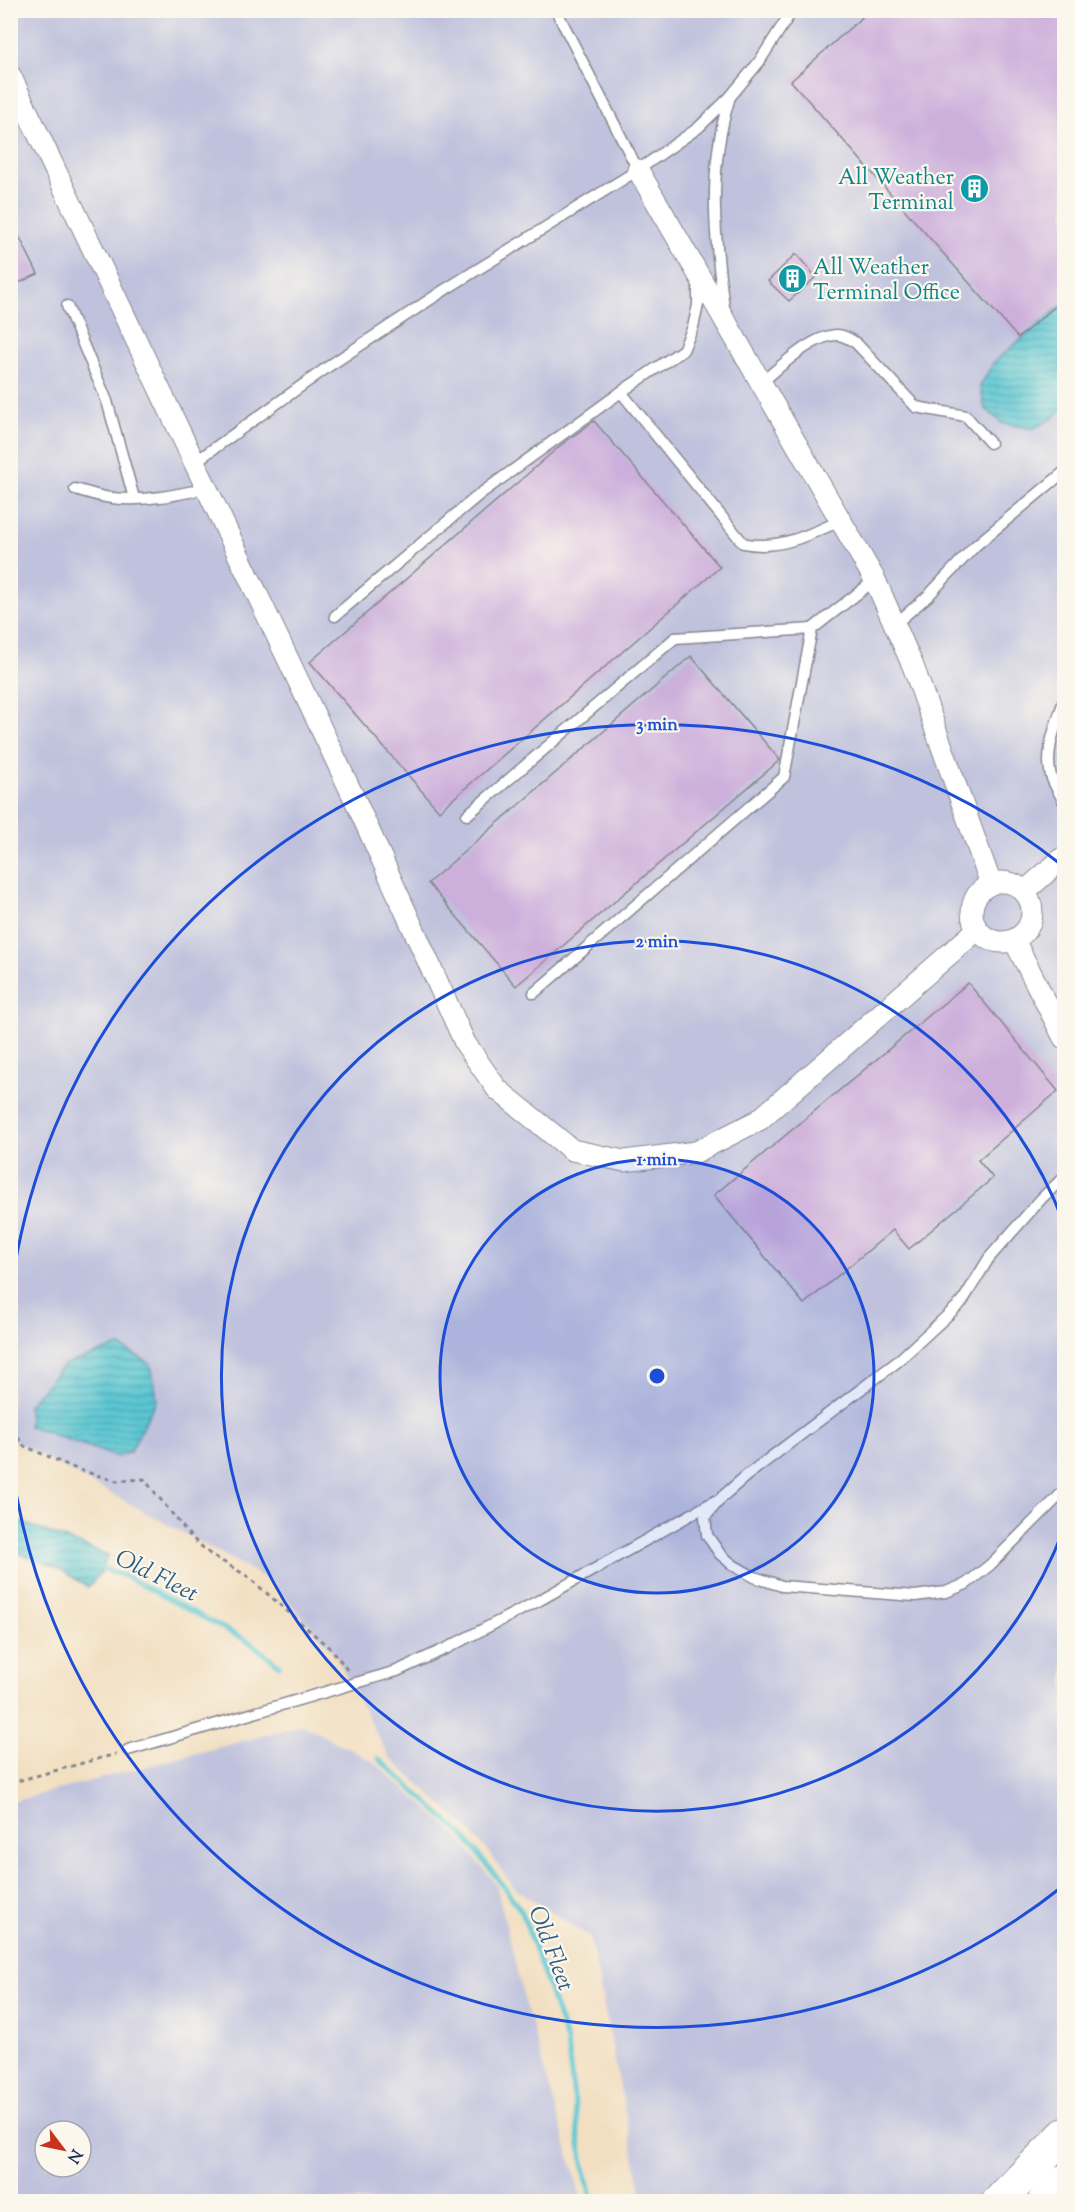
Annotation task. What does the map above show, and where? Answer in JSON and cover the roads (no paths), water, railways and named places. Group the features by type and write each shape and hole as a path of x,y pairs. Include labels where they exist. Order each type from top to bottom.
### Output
{"highway":[{"path":"998,2202 1065,2135"},
{"path":"1044,2202 1065,2181"}],"street":[{"path":"10,75 356,802 465,1043 497,1089 572,1150 624,1161 696,1152 759,1120 977,930"},
{"path":"638,170 875,580 913,666 991,884"},
{"path":"1024,892 1065,857"},
{"path":"1009,883 1024,892 1029,900 1031,919 1022,935 1005,943 994,942 985,938 977,930 973,922 973,904 983,889 991,884 1009,883"},
{"path":"1014,940 1065,1038"}],"lane":[{"path":"556,10 638,170"},
{"path":"195,462 332,364 437,295 638,170 698,128 730,97 759,62 795,10"},
{"path":"730,97 720,129 714,200 716,249 724,308 730,328"},
{"path":"335,616 480,494 683,350 693,327 698,305 698,272"},
{"path":"67,306 107,401 134,498"},
{"path":"762,382 811,344 827,336 845,336 856,343 916,407 966,416 990,443"},
{"path":"621,392 743,543 759,546 798,540 842,520"},
{"path":"895,624 928,596 975,546 1065,472"},
{"path":"75,489 111,498 164,498 207,488"},
{"path":"467,815 675,638 812,628 875,580"},
{"path":"534,993 784,777 812,628"},
{"path":"1065,700 1052,735 1050,757 1051,776 1065,802"},
{"path":"1065,1177 1042,1198 989,1258 962,1302 940,1323 897,1362 746,1476 723,1496 705,1517 707,1535 720,1554 733,1565 754,1577 782,1586 915,1596 946,1592 966,1584 990,1565 1065,1491"},
{"path":"128,1750 397,1671 540,1600 723,1496"}],"water":[{"path":"1064,303 1064,408 1052,419 1032,429 1002,423 985,408 980,386 994,362"},
{"path":"119,1346 151,1364 157,1399 130,1452 117,1457 29,1426 28,1405 64,1365"},
{"path":"10,1518 108,1555 101,1572 88,1587 58,1568 11,1550"}],"waterway":[{"name":"Old Fleet","path":"96,1566 129,1578 251,1643 279,1665"},
{"name":"Old Fleet","path":"379,1759 461,1833 522,1912 567,2042 581,2154 592,2202"}],"place":[{"name":"All Weather Terminal","path":"975,189"},
{"name":"All Weather Terminal Office","path":"792,279"}]}
